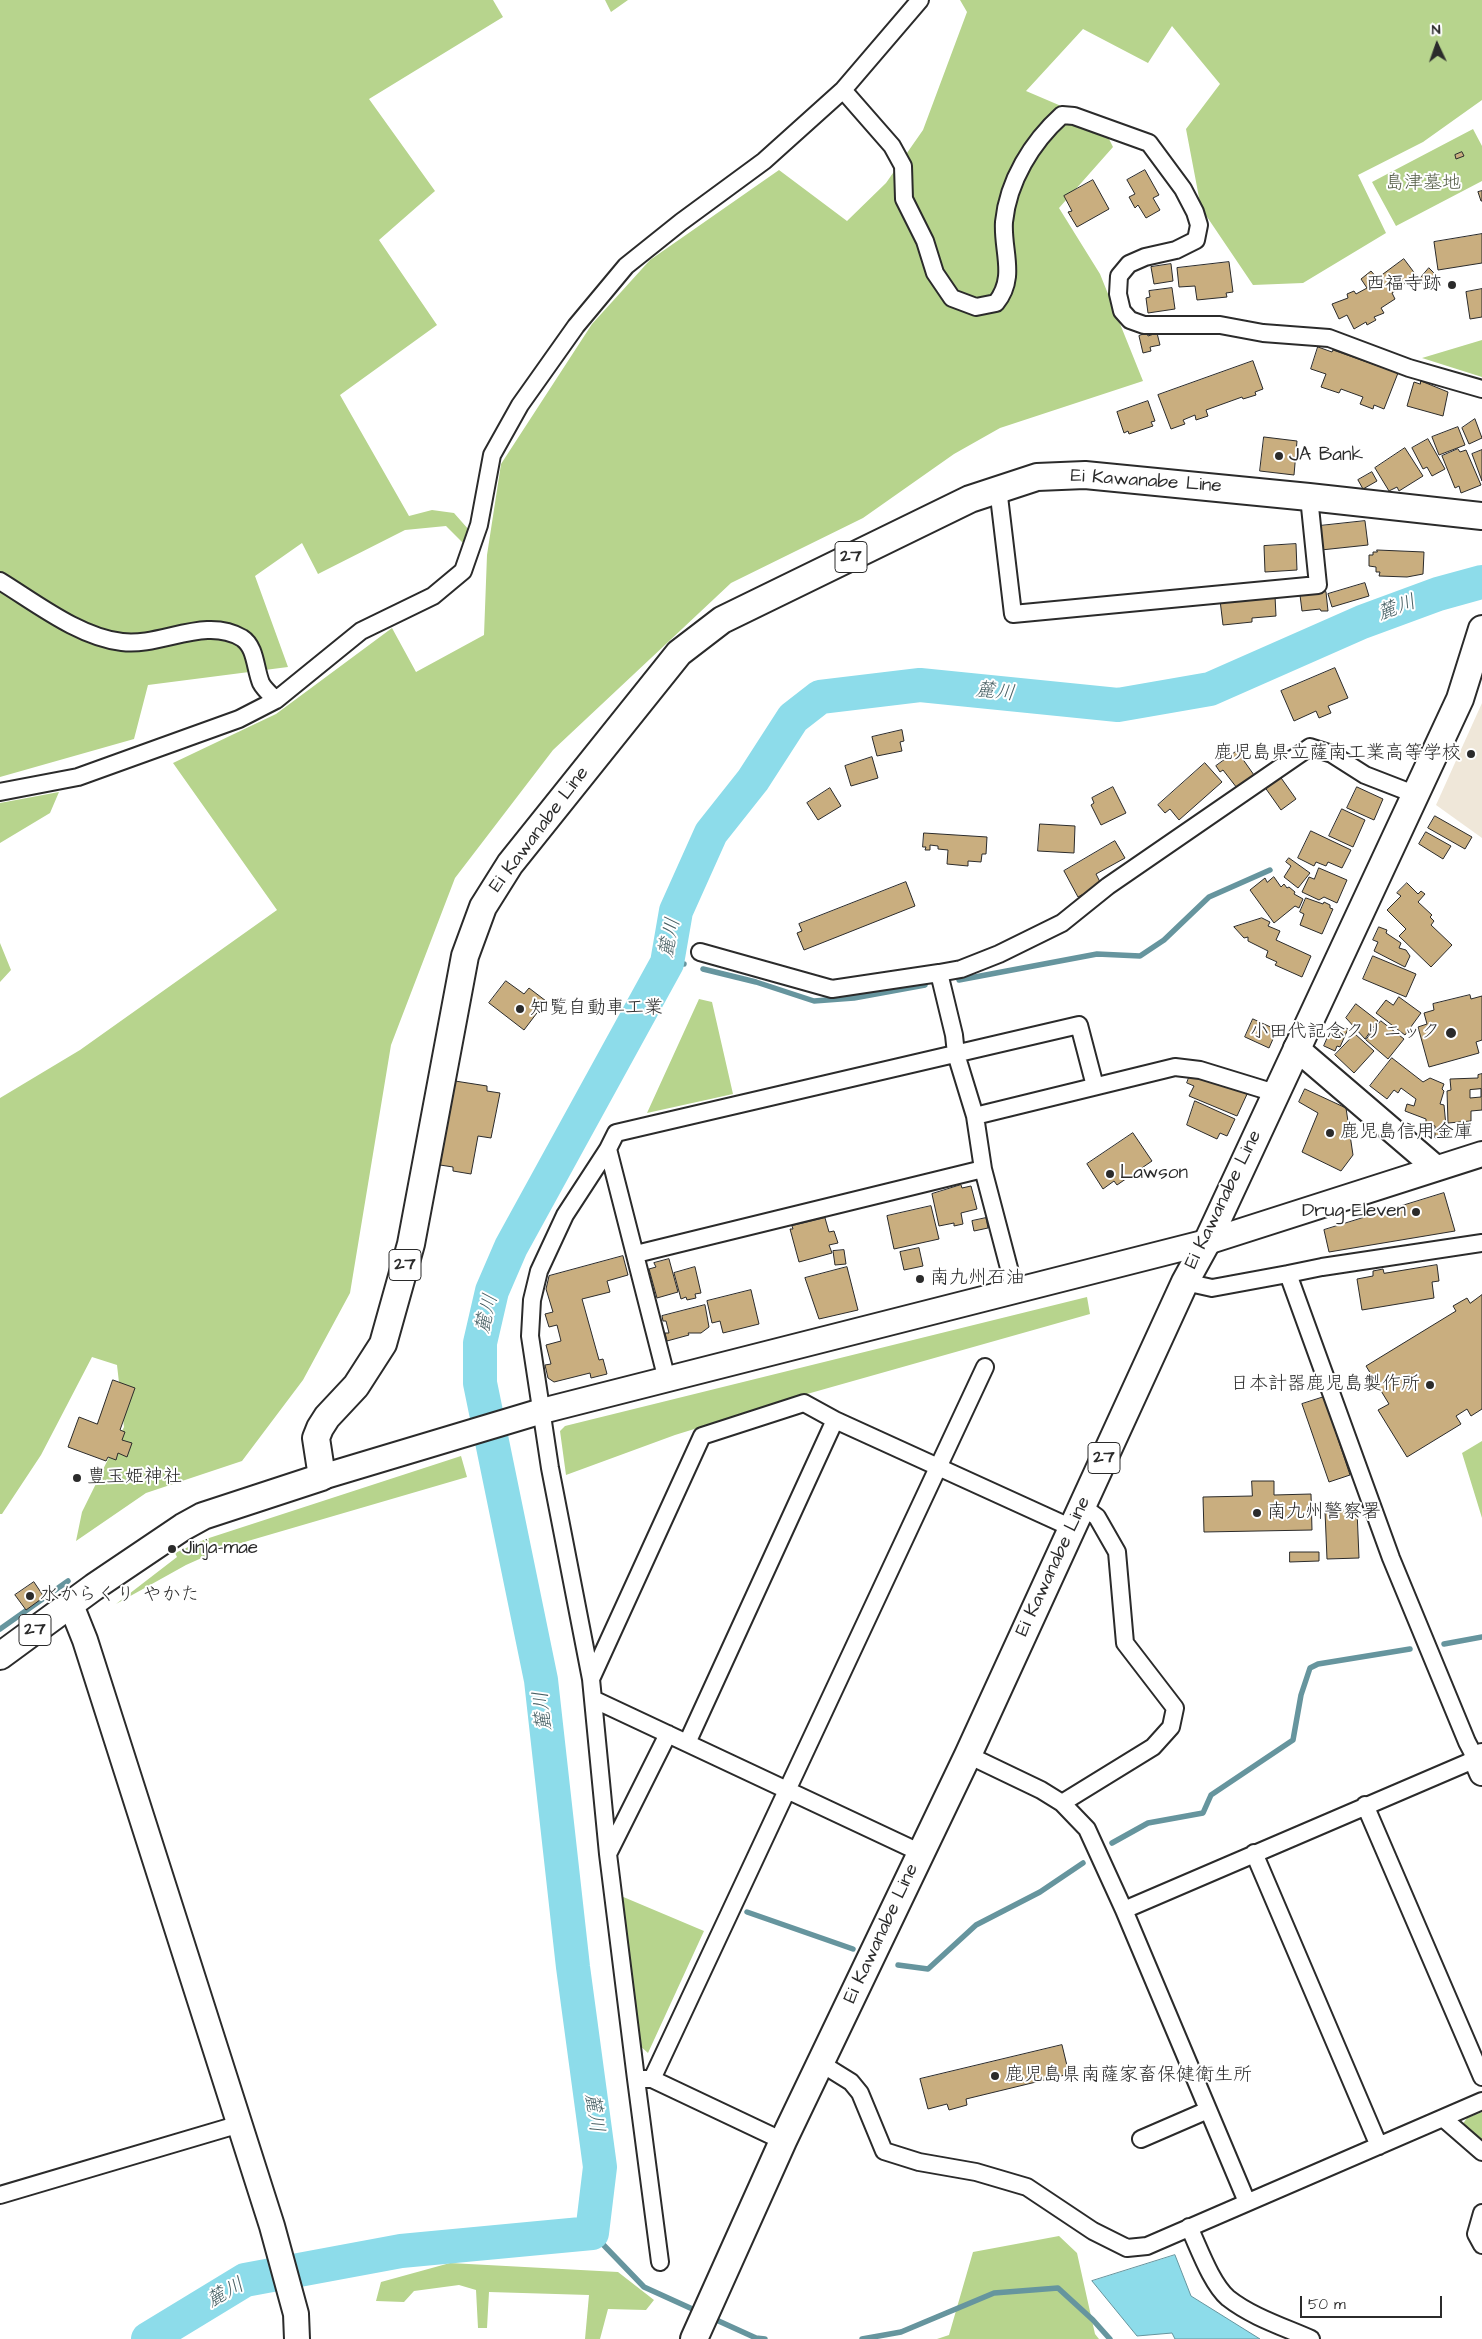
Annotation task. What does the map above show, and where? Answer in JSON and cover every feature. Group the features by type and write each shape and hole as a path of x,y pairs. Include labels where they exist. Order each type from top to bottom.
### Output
{"main road":[{"name":"Ei Kawanabe Line","path":"322,1477 316,1438 320,1428 327,1417 356,1386 383,1344 411,1244 465,956 483,907 510,864 680,653 715,626 961,503 998,488 1037,477 1085,475 1309,496 1482,516"},
{"name":"Ei Kawanabe Line","path":"694,2339 919,1852 968,1754 1185,1282 1207,1242 1414,794 1476,668 1482,630"},
{"name":"27","path":"0,1656 182,1527 203,1516 322,1477"}],"street":[{"path":"0,792 78,777 239,719 276,700 361,631 433,596 463,570 479,525 492,455 520,405 576,326 626,266 681,222 764,161 843,90 920,0"},
{"path":"843,90 892,146 903,166 904,199 925,241 935,273 952,298 976,307 996,303 1004,293 1009,274 1004,224 1008,199 1018,171 1062,115 1074,116 1149,143 1183,189 1200,225 1196,240 1176,250 1145,257 1129,264 1119,276 1118,294 1122,311 1130,320 1144,325 1220,325 1263,333 1329,338 1409,368 1482,390"},
{"path":"998,488 1013,614 1318,585 1309,496"},
{"path":"0,581 91,636 123,643 158,639 199,631 232,634 243,639 251,648 262,684 276,700"},
{"path":"700,952 832,989 961,969 999,954 1062,923 1108,886 1310,747 1332,754 1365,775 1414,794"},
{"path":"939,973 954,1035 956,1054 975,1116 983,1169 1015,1292"},
{"path":"660,2262 644,2079 608,1854 590,1678 536,1412 530,1336 532,1300 538,1271 565,1216 616,1134 1079,1025 1095,1086"},
{"path":"1296,1048 1436,1168"},
{"path":"975,1116 1175,1068 1200,1070 1275,1093"},
{"path":"608,1149 667,1380"},
{"path":"322,1477 536,1412 1207,1242 1482,1154"},
{"path":"636,1254 983,1169"},
{"path":"1185,1282 1212,1288 1322,1267 1482,1243"},
{"path":"1124,1910 1365,1804 1480,1763 1467,1742 1390,1558 1288,1274"},
{"path":"644,2079 788,1792 985,1367"},
{"path":"590,1678 702,1436 804,1403 835,1420 939,1468 1077,1517 1097,1517 1117,1552 1125,1643 1175,1708 1171,1727 1153,1747 1062,1803"},
{"path":"687,1743 835,1420"},
{"path":"70,1605 88,1650 272,2226 293,2302 297,2339"},
{"path":"593,1699 919,1852"},
{"path":"608,1854 668,1734"},
{"path":"968,1754 1041,1790 1062,1803 1087,1829 1124,1910 1247,2202"},
{"path":"1365,1804 1482,2077"},
{"path":"1254,1853 1379,2146"},
{"path":"822,2064 851,2082 860,2093 884,2151 919,2162 976,2172 1027,2187 1093,2231 1127,2248 1147,2246 1482,2101"},
{"path":"644,2079 784,2141"},
{"path":"1141,2139 1208,2110"},
{"path":"1444,2119 1482,2152"},
{"path":"0,2194 240,2124"},
{"path":"1482,2213 1476,2234 1482,2245"},
{"path":"1189,2227 1216,2283 1228,2297 1249,2311 1311,2339"}],"shaded area":[{"name":"鹿児島県立薩南工業高等学校","path":"1482,703 1482,838 1436,805"}],"green space":[{"path":"0,0 493,0 503,17 369,99 435,191 379,240 437,325 340,395 409,516 432,510 454,513 469,530 465,545 446,526 405,530 318,574 302,543 255,576 288,667 148,685 134,739 0,777"},
{"path":"605,0 628,0 611,12"},
{"path":"960,0 1482,0 1482,100 1423,142 1358,175 1386,233 1303,283 1253,285 1201,208 1186,129 1220,84 1172,26 1148,63 1083,29 1026,91 1101,123 1113,147 1059,208 1100,274 1143,381 1000,428 954,454 863,518 731,583 553,750 455,878 391,1045 350,1293 303,1380 242,1461 146,1493 76,1541 82,1512 124,1427 117,1365 92,1357 41,1455 2,1514 0,1514 0,1098 80,1050 277,910 173,763 276,714 392,628 416,672 484,635 487,555 501,464 592,324 650,260 779,170 847,221 886,183 923,130 967,12"},
{"name":"島津墓地","path":"1473,129 1482,146 1482,181 1396,226 1372,182"},
{"path":"1482,340 1482,377 1422,358"},
{"path":"59,792 50,813 0,843 0,803"},
{"path":"0,943 11,970 0,982"},
{"path":"699,999 712,1002 733,1094 647,1113"},
{"path":"1087,1297 1090,1314 807,1394 675,1435 566,1475 560,1431 565,1426"},
{"path":"1482,1441 1482,1518 1462,1453"},
{"path":"461,1456 467,1477 224,1548 186,1565 116,1604 177,1557 175,1553 206,1539"},
{"path":"621,1896 704,1931 648,2053 639,2045"},
{"path":"1482,2112 1482,2140 1462,2125 1467,2118"},
{"path":"1059,2236 1077,2253 1095,2334 1099,2339 937,2339 949,2335 973,2252"},
{"path":"450,2263 618,2272 654,2300 646,2310 608,2309 600,2339 585,2339 589,2295 489,2292 487,2328 478,2328 476,2290 459,2285 414,2291 404,2302 376,2301 381,2282"}],"water":[{"path":"1175,2255 1191,2296 1260,2339 1175,2339 1172,2333 1137,2336 1092,2281"}],"building":[{"path":"1462,152 1464,156 1456,159 1455,155"},
{"path":"1145,170 1159,195 1153,198 1160,210 1146,218 1138,205 1135,208 1129,197 1135,194 1127,180"},
{"path":"1093,180 1109,209 1077,227 1068,212 1072,211 1064,196"},
{"path":"1482,191 1482,201 1481,201 1478,192"},
{"path":"1482,234 1482,263 1438,270 1434,242"},
{"path":"1404,259 1416,275 1392,293 1395,299 1381,308 1384,313 1374,317 1376,320 1367,325 1366,322 1354,329 1347,315 1339,319 1332,304 1348,298 1347,294 1354,291 1356,294 1367,288 1361,279 1371,271 1377,278"},
{"path":"1229,262 1233,292 1226,293 1227,297 1197,300 1195,286 1179,287 1177,268"},
{"path":"1171,264 1173,281 1154,284 1151,267"},
{"path":"1429,268 1438,277 1428,288 1419,280"},
{"path":"1172,288 1175,309 1148,313 1146,298 1150,297 1149,291"},
{"path":"1482,289 1482,317 1470,319 1466,292"},
{"path":"1147,333 1148,336 1157,333 1160,345 1150,347 1151,351 1143,353 1139,336"},
{"path":"1318,347 1332,352 1333,350 1398,373 1384,409 1374,405 1373,409 1360,404 1363,397 1341,389 1339,393 1321,387 1326,374 1311,369"},
{"path":"1253,361 1263,389 1255,392 1256,395 1243,399 1242,397 1206,410 1208,416 1196,420 1195,415 1183,420 1185,424 1171,429 1158,395"},
{"path":"1421,381 1448,392 1443,416 1407,406 1414,382 1420,384"},
{"path":"1148,401 1155,421 1151,422 1153,426 1129,434 1128,431 1124,433 1117,412"},
{"path":"1475,419 1482,438 1469,444 1462,428"},
{"path":"1458,427 1465,445 1439,455 1432,437"},
{"name":"JA Bank","path":"1264,437 1297,441 1294,475 1260,471"},
{"path":"1428,439 1445,469 1432,476 1427,467 1423,469 1412,448"},
{"path":"1405,448 1423,476 1399,491 1397,487 1389,491 1375,468"},
{"path":"1458,449 1460,452 1466,450 1481,485 1461,493 1459,486 1455,488 1442,456"},
{"path":"1482,450 1482,481 1472,454"},
{"path":"1372,472 1377,481 1363,489 1358,480"},
{"path":"1365,521 1368,545 1321,550 1319,526"},
{"path":"1296,544 1297,570 1265,572 1264,546"},
{"path":"1377,550 1424,552 1423,574 1407,577 1379,576 1380,572 1376,572 1376,567 1369,566 1369,555 1373,555 1373,552 1377,552"},
{"path":"1365,583 1369,596 1332,607 1328,594"},
{"path":"1326,592 1328,611 1321,611 1320,609 1302,611 1300,595"},
{"path":"1275,596 1276,616 1252,618 1252,622 1223,625 1220,600"},
{"path":"1335,668 1348,698 1328,706 1331,713 1319,718 1316,711 1294,721 1281,691"},
{"path":"902,730 904,741 900,742 902,751 877,756 872,737"},
{"path":"1237,751 1254,775 1237,788 1223,770 1220,772 1216,766"},
{"path":"872,757 878,778 851,786 845,766"},
{"path":"1205,763 1222,782 1179,820 1170,809 1165,813 1158,805"},
{"path":"1279,775 1296,799 1281,810 1264,786"},
{"path":"1113,787 1126,813 1101,825 1091,805 1094,803 1092,798"},
{"path":"1357,787 1383,799 1374,820 1347,808"},
{"path":"830,788 841,806 818,820 807,803"},
{"path":"1342,809 1365,820 1353,847 1329,836"},
{"path":"1435,816 1472,837 1465,849 1428,828"},
{"path":"1040,824 1075,826 1074,853 1038,851"},
{"path":"1311,831 1351,850 1342,868 1328,862 1326,866 1316,862 1314,866 1298,858"},
{"path":"1426,832 1451,846 1443,859 1419,844"},
{"path":"924,833 987,837 986,854 982,854 981,862 968,861 968,866 947,864 948,850 938,849 938,846 930,845 930,850 925,850 926,847 923,847"},
{"path":"1115,841 1125,858 1096,874 1101,884 1078,897 1064,871"},
{"path":"1289,858 1310,873 1298,888 1284,877 1291,866 1286,862"},
{"path":"1319,868 1347,880 1337,903 1324,897 1319,900 1302,892 1309,877 1314,879"},
{"path":"1274,877 1281,887 1284,884 1295,892 1294,894 1303,899 1299,908 1295,906 1274,923 1250,890 1265,878 1267,882"},
{"path":"906,882 915,906 804,950 797,933 802,931 799,924"},
{"path":"1407,883 1418,894 1421,891 1425,894 1418,902 1432,915 1430,917 1434,921 1431,925 1452,945 1431,967 1399,936 1406,929 1387,910 1401,896 1397,893"},
{"path":"1306,898 1323,904 1324,902 1333,909 1322,934 1300,925 1304,914 1300,912"},
{"path":"1262,918 1270,922 1268,926 1280,931 1276,940 1311,956 1302,977 1275,965 1277,962 1266,957 1268,951 1248,941 1248,937 1244,938 1234,927"},
{"path":"1379,927 1387,930 1386,933 1401,943 1399,948 1406,950 1410,956 1405,967 1374,951 1378,942 1373,940"},
{"path":"1373,956 1416,974 1406,997 1363,979"},
{"path":"506,981 524,994 529,988 546,1001 524,1030 489,1003"},
{"name":"小田代記念クリニック","path":"1470,995 1471,999 1482,996 1482,1040 1476,1042 1479,1053 1429,1067 1418,1027 1427,1024 1424,1013 1434,1010 1433,1004"},
{"path":"1399,997 1421,1013 1405,1035 1376,1013 1386,1000 1393,1005"},
{"path":"1356,1004 1378,1021 1365,1039 1346,1018"},
{"path":"1253,1019 1277,1030 1269,1048 1245,1037"},
{"path":"1381,1021 1404,1039 1388,1059 1366,1040"},
{"path":"1334,1023 1348,1029 1340,1047 1337,1046 1335,1051 1324,1046"},
{"path":"1355,1034 1374,1051 1354,1073 1335,1055"},
{"path":"1392,1058 1423,1082 1430,1078 1444,1084 1440,1104 1444,1105 1447,1137 1435,1138 1435,1126 1426,1123 1426,1119 1405,1111 1407,1104 1414,1106 1416,1099 1401,1088 1398,1093 1394,1090 1387,1099 1370,1086"},
{"path":"1482,1074 1482,1110 1471,1111 1471,1121 1448,1123 1447,1091 1451,1090 1450,1079 1478,1078 1478,1075","holes":["1481,1089 1481,1097 1470,1098 1470,1090"]},
{"path":"1190,1075 1248,1092 1237,1116 1189,1096 1194,1086 1187,1083"},
{"path":"455,1081 487,1086 487,1091 500,1093 491,1138 478,1136 471,1174 453,1171 453,1167 440,1165"},
{"name":"鹿児島信用金庫","path":"1305,1089 1346,1108 1353,1155 1341,1171 1302,1152 1318,1113 1299,1102"},
{"path":"1195,1101 1235,1119 1227,1136 1220,1133 1217,1139 1187,1125"},
{"path":"1133,1133 1152,1161 1117,1185 1114,1181 1103,1189 1087,1164"},
{"path":"961,1185 962,1188 971,1186 977,1209 961,1213 963,1224 954,1226 954,1223 939,1226 932,1194"},
{"name":"Drug Eleven","path":"1444,1193 1455,1231 1329,1252 1324,1230"},
{"path":"931,1206 939,1239 894,1249 887,1216"},
{"path":"825,1218 829,1232 834,1231 838,1243 829,1245 832,1253 799,1262 790,1229 793,1229 792,1226"},
{"path":"986,1218 988,1228 974,1231 972,1221"},
{"path":"919,1248 923,1266 904,1270 900,1252"},
{"path":"844,1250 846,1264 835,1265 833,1251"},
{"path":"623,1256 628,1275 607,1281 610,1292 582,1299 599,1360 603,1359 607,1374 591,1378 590,1373 554,1382 548,1378 545,1365 551,1364 546,1345 561,1341 557,1325 549,1327 545,1314 553,1312 546,1289 549,1276"},
{"path":"669,1259 678,1292 657,1298 649,1269 656,1267 654,1263"},
{"path":"1437,1265 1439,1281 1432,1282 1434,1298 1362,1310 1357,1279 1373,1276 1373,1271 1383,1269 1384,1273"},
{"path":"695,1267 701,1293 695,1294 696,1298 687,1300 686,1297 681,1299 674,1273"},
{"path":"847,1267 858,1310 819,1319 805,1278"},
{"path":"751,1290 759,1324 723,1333 720,1321 712,1323 707,1301"},
{"name":"日本計器鹿児島製作所","path":"1482,1295 1482,1409 1471,1416 1467,1409 1456,1416 1461,1424 1407,1457 1378,1410 1389,1404 1366,1366 1456,1311 1453,1306 1467,1298 1470,1303"},
{"path":"705,1305 709,1327 701,1333 688,1333 689,1335 667,1341 665,1333 669,1333 666,1321 663,1321 662,1316"},
{"path":"113,1380 135,1388 120,1430 125,1432 122,1440 132,1443 127,1457 118,1453 116,1460 108,1457 106,1461 68,1447 79,1417 97,1424"},
{"path":"1324,1397 1350,1475 1329,1482 1302,1404"},
{"name":"南九州警察署","path":"1252,1481 1274,1481 1274,1495 1311,1494 1312,1530 1204,1532 1203,1497 1252,1496"},
{"path":"1357,1510 1359,1558 1327,1559 1325,1511"},
{"path":"1290,1552 1319,1552 1319,1561 1290,1562"},
{"path":"34,1582 44,1597 26,1610 15,1595"},
{"name":"鹿児島県南薩家畜保健衛生所","path":"1062,2045 1069,2074 966,2099 967,2105 949,2110 947,2104 928,2109 920,2079"}],"waterway":[{"name":"麓川","path":"148,2339 245,2280 401,2251 592,2233 600,2167 573,1967 541,1680 480,1383 480,1343 492,1291 511,1247 667,963 676,911 711,833 753,780 793,718 820,697 920,685 1118,705 1210,689 1362,622 1438,594 1482,582"},
{"path":"959,980 1097,954 1140,956 1164,940 1209,897 1270,870"},
{"path":"667,963 684,964"},
{"path":"703,969 756,982 814,1001 854,998 925,985"},
{"path":"0,1629 68,1581"},
{"path":"1444,1644 1482,1637"},
{"path":"1112,1843 1148,1823 1203,1813 1211,1795 1293,1740 1301,1695 1310,1668 1318,1664 1410,1649"},
{"path":"898,1965 928,1969 976,1925 1040,1892 1083,1863"},
{"path":"747,1912 853,1949"},
{"path":"592,2233 644,2287 699,2312"},
{"path":"862,2339 901,2332 994,2293 1058,2288 1093,2320 1110,2339"},
{"path":"712,2318 756,2338 765,2339"}],"place":[{"name":"西福寺跡","path":"1452,285"},
{"name":"JA Bank","path":"1279,456"},
{"name":"鹿児島県立薩南工業高等学校","path":"1471,754"},
{"name":"知覧自動車工業","path":"520,1009"},
{"name":"小田代記念クリニック","path":"1451,1033"},
{"name":"鹿児島信用金庫","path":"1330,1133"},
{"name":"Lawson","path":"1110,1174"},
{"name":"Drug Eleven","path":"1416,1212"},
{"name":"南九州石油","path":"920,1279"},
{"name":"日本計器鹿児島製作所","path":"1430,1385"},
{"name":"豊玉姫神社","path":"77,1478"},
{"name":"南九州警察署","path":"1257,1513"},
{"name":"Jinja-mae","path":"172,1549"},
{"name":"水からくり やかた","path":"30,1596"},
{"name":"鹿児島県南薩家畜保健衛生所","path":"995,2076"}]}
